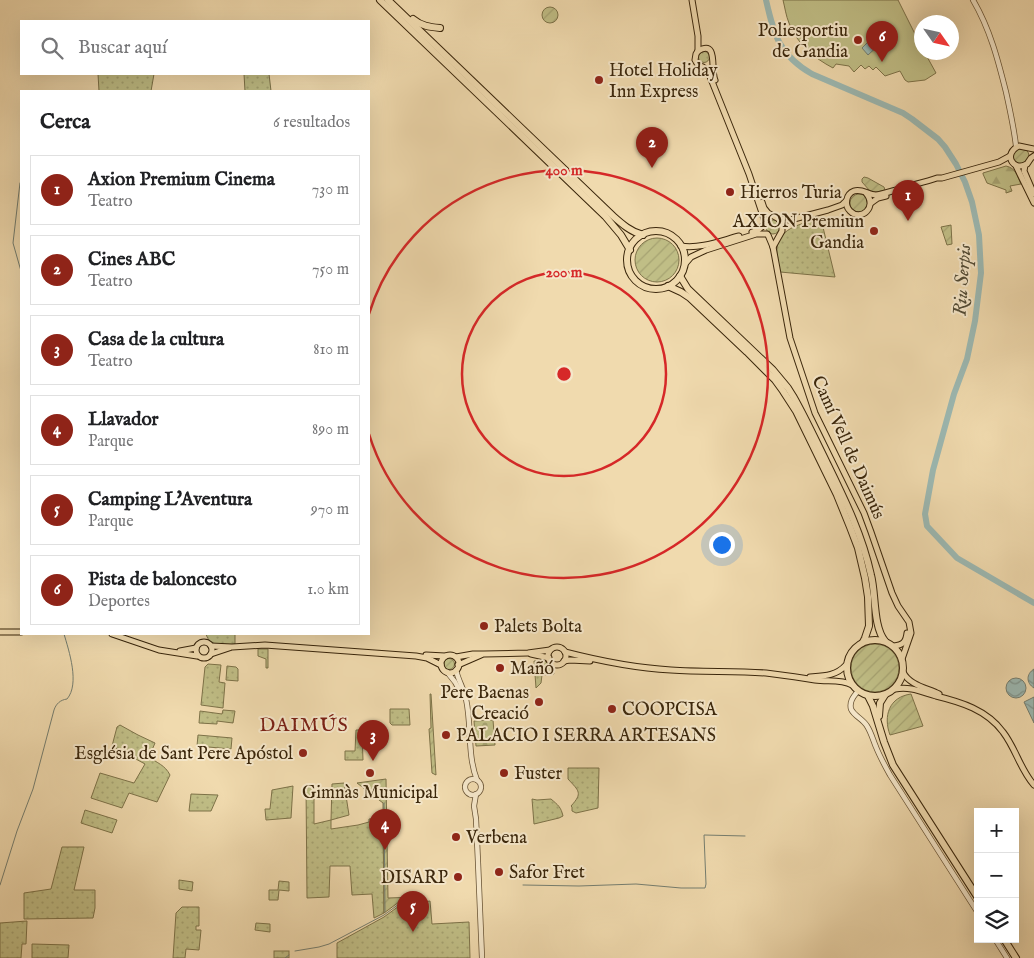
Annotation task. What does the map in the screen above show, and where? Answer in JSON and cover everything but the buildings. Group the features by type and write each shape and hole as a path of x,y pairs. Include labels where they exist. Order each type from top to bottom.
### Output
{"highway":[{"path":"380,0 605,216 615,226 630,250"},
{"path":"390,0 613,216 624,226 643,235"},
{"path":"390,0 420,24 440,28"},
{"path":"662,232 671,236 681,246 685,264 677,280 668,286 649,288 637,282 629,270 630,250 635,241 643,235 662,232"},
{"path":"680,276 688,289 773,370 788,388 800,407 842,492 860,534 875,595 876,622 880,636 899,652 904,672 895,689 885,695 868,696 858,691 848,679 846,665 851,653 863,642 870,640 885,641"},
{"path":"668,286 690,298 752,357 779,385 796,411 837,495 858,548 866,578 869,610 869,626 863,642"},
{"path":"880,725 879,706 885,695"},
{"path":"868,696 880,725 887,751 897,772 974,892"},
{"path":"1007,943 1016,958"}],"main road":[{"path":"692,0 698,36 698,51 695,60 709,74 749,174 765,224 764,230 768,234"},
{"path":"698,36 706,49 710,50 713,55 712,75 764,208 782,223 781,231 773,247"},
{"path":"698,51 706,49"},
{"path":"703,67 712,63"},
{"path":"1001,162 1015,165 1020,166 1025,165 1032,157 1031,149 1024,146 1016,146 1010,156 1012,162 1015,165 1034,203"},
{"path":"866,193 877,195 1001,162 1010,156"},
{"path":"1025,165 1024,171 1034,194"},
{"path":"685,264 691,257 706,250 756,234 774,236 791,224 839,210 846,209 855,214 862,214 878,198 939,181 942,178"},
{"path":"681,246 708,244 755,232 769,218 790,220 838,207 854,191 861,190 866,193 870,197 871,203"},
{"path":"846,200 849,210"},
{"name":"Camí Vell de Daimús","path":"768,234 773,247 790,338 815,413 864,514 892,593 906,617"},
{"path":"894,646 905,642 908,628 906,617"},
{"path":"902,659 911,633 906,617"},
{"path":"0,632 20,632"},
{"path":"115,635 154,648 204,659 232,647"},
{"path":"197,656 195,650 198,644 202,642 208,643 211,646 265,645 416,656 451,655 456,657 473,654 528,653 550,650 557,647 562,648 565,652 627,665 671,670 764,673 852,684"},
{"path":"211,646 212,654"},
{"path":"174,652 196,648"},
{"path":"549,658 550,650"},
{"path":"564,661 566,657 565,652"},
{"path":"528,653 549,658 556,664 564,661 580,660 627,665"},
{"path":"416,656 427,658 441,665 443,670 452,672 470,660 484,654"},
{"path":"441,665 445,656"},
{"path":"456,657 457,668"},
{"path":"802,677 834,674 846,665"},
{"path":"904,672 911,682 977,710 994,721 1006,736 1021,767 1034,785"},
{"path":"895,689 909,688 946,698"}],"street":[{"path":"973,0 987,28 999,61 1015,132 1016,146"},
{"path":"457,668 457,677 466,698 472,766 480,784 479,791 474,798 474,806 482,958"},
{"path":"447,672 455,682 467,705"},
{"path":"858,691 852,700 852,711 868,727 881,760 974,907"},
{"path":"472,766 469,780 464,787 474,806"},
{"path":"469,780 477,780"},
{"path":"468,794 476,794"},
{"path":"998,943 1007,958"}],"green space":[{"name":"Poliesportiu de Gandia","path":"783,0 898,0 914,32 914,60 929,60 936,73 925,80 908,82 900,71 885,76 876,67 873,70 869,66 865,69 861,65 854,72 849,66 836,64 833,68 819,60 801,44 792,31"},
{"path":"547,7 553,7 558,12 556,21 547,23 542,18 542,12"},
{"path":"704,51 710,57 704,63 698,57"},
{"path":"98,75 154,75 151,90 99,90"},
{"path":"244,75 269,75 271,90 245,90"},
{"path":"1021,148 1029,156 1021,164 1013,156"},
{"path":"1006,166 1014,170 1021,184 1010,186 1012,191 1006,193 1006,190 987,183 983,173"},
{"path":"864,177 884,187 885,190 870,191 862,182"},
{"path":"855,194 863,194 868,199 866,210 855,212 850,207 850,199"},
{"path":"821,219 835,277 780,272 777,251 782,235 793,227"},
{"path":"770,220 776,220 780,227 776,234 770,234 766,230 766,224"},
{"path":"951,225 952,244 947,245 941,227"},
{"path":"653,238 661,238 673,244 679,260 673,276 661,282 653,282 641,276 635,264 635,256 641,244"},
{"path":"206,635 235,635 235,644 214,644"},
{"path":"870,644 880,644 892,651 899,663 899,673 892,685 880,692 870,692 862,688 855,681 851,673 851,663 855,655 862,648"},
{"path":"258,649 268,649 268,668 266,668 266,659 258,656"},
{"path":"449,658 455,664 449,670 443,664"},
{"path":"534,661 545,661 552,667 554,674 542,675 541,683 536,688"},
{"path":"208,664 221,665 219,682 225,683 223,708 201,705 205,667"},
{"path":"227,666 238,669 238,681 226,680"},
{"path":"430,694 436,775 432,773 429,729 431,728"},
{"path":"911,694 923,726 890,735 887,721 890,708 897,699"},
{"path":"390,709 409,709 410,725 392,725 390,723"},
{"path":"223,710 235,711 233,723 217,721 217,724 199,723 200,711 222,714"},
{"path":"493,720 495,745 476,746 474,721"},
{"path":"120,725 155,743 149,757 163,766 170,775 157,802 129,793 122,808 91,798 100,773 134,783 145,764 112,746 117,727"},
{"path":"356,730 362,732 363,760 345,760 345,751 355,751"},
{"path":"198,735 232,738 231,749 197,746"},
{"path":"568,768 599,768 598,808 576,813 572,811 571,806 577,798 578,792 568,779"},
{"path":"386,779 388,898 417,897 399,902 384,913 383,803 357,783"},
{"path":"344,783 349,815 331,820 332,784"},
{"path":"306,785 314,785 314,824 331,820 331,829 358,825 369,822 369,819 383,818 384,913 374,918 372,894 352,895 350,866 330,866 329,897 307,898"},
{"path":"293,786 291,818 266,820 265,809 270,809 272,790"},
{"path":"191,794 218,795 211,811 189,811"},
{"path":"532,799 551,799 559,806 563,816 534,824"},
{"path":"85,810 117,820 112,833 81,823"},
{"path":"62,847 84,847 74,890 95,890 93,918 24,919 24,893 51,889"},
{"path":"179,880 193,882 192,891 179,889"},
{"path":"279,881 289,882 289,891 279,890 278,900 269,900 269,890 278,890"},
{"path":"430,901 432,924 469,922 470,958 337,958 337,943 384,917 399,906"},
{"path":"182,907 199,907 199,926 196,926 196,930 201,930 199,950 186,949 185,958 173,958 176,913"},
{"path":"27,921 26,944 22,944 21,958 0,958 0,923"},
{"path":"256,923 270,924 270,932 255,930"},
{"path":"32,944 69,945 68,958 32,958"},
{"path":"274,951 289,951 289,958 274,958"}],"water":[{"path":"873,37 880,44 868,55 862,48"},
{"path":"1034,669 1034,688 1028,678"},
{"path":"1012,678 1020,678 1026,684 1026,692 1020,698 1012,698 1006,692 1006,684"},
{"path":"1034,697 1034,723 1024,702"}],"waterway":[{"name":"Riu Serpis","path":"766,0 775,34 792,59 812,74 903,113 912,119 938,139 945,147 965,182 972,202 979,235 981,273 975,321 967,359 954,394 933,470 925,514 927,526 957,558 1034,603"},
{"path":"20,183 13,243 20,268"},
{"path":"0,885 33,789 54,710 57,704 67,699 71,693 73,685 72,667 64,635"},
{"path":"384,803 385,912"},
{"path":"523,885 636,884 705,888 704,835 745,836"},
{"path":"295,951 329,944 384,915 399,904 417,899 418,897"},
{"path":"285,958 289,955"}],"place":[{"name":"Poliesportiu de Gandia","path":"858,40"},
{"name":"Pista de baloncesto","path":"882,62"},
{"name":"Hotel Holiday Inn Express","path":"599,80"},
{"name":"Cines ABC","path":"652,168"},
{"name":"Hierros Turia","path":"730,192"},
{"name":"Axion Premium Cinema","path":"908,221"},
{"name":"AXION Premiun Gandia","path":"874,231"},
{"name":"Palets Bolta","path":"484,626"},
{"name":"Mañó","path":"500,668"},
{"name":"Pere Baenas Creació","path":"539,702"},
{"name":"COOPCISA","path":"612,709"},
{"name":"PALACIO I SERRA ARTESANS","path":"446,735"},
{"name":"Església de Sant Pere Apóstol","path":"303,753"},
{"name":"Casa de la cultura","path":"373,761"},
{"name":"Gimnàs Municipal","path":"370,773"},
{"name":"Fuster","path":"504,773"},
{"name":"Verbena","path":"456,837"},
{"name":"Llavador","path":"385,850"},
{"name":"Safor Fret","path":"499,872"},
{"name":"DISARP","path":"458,877"},
{"name":"Camping L'Aventura","path":"413,932"}],"district":[{"name":"DAIMÚS","path":"304,724"}]}
